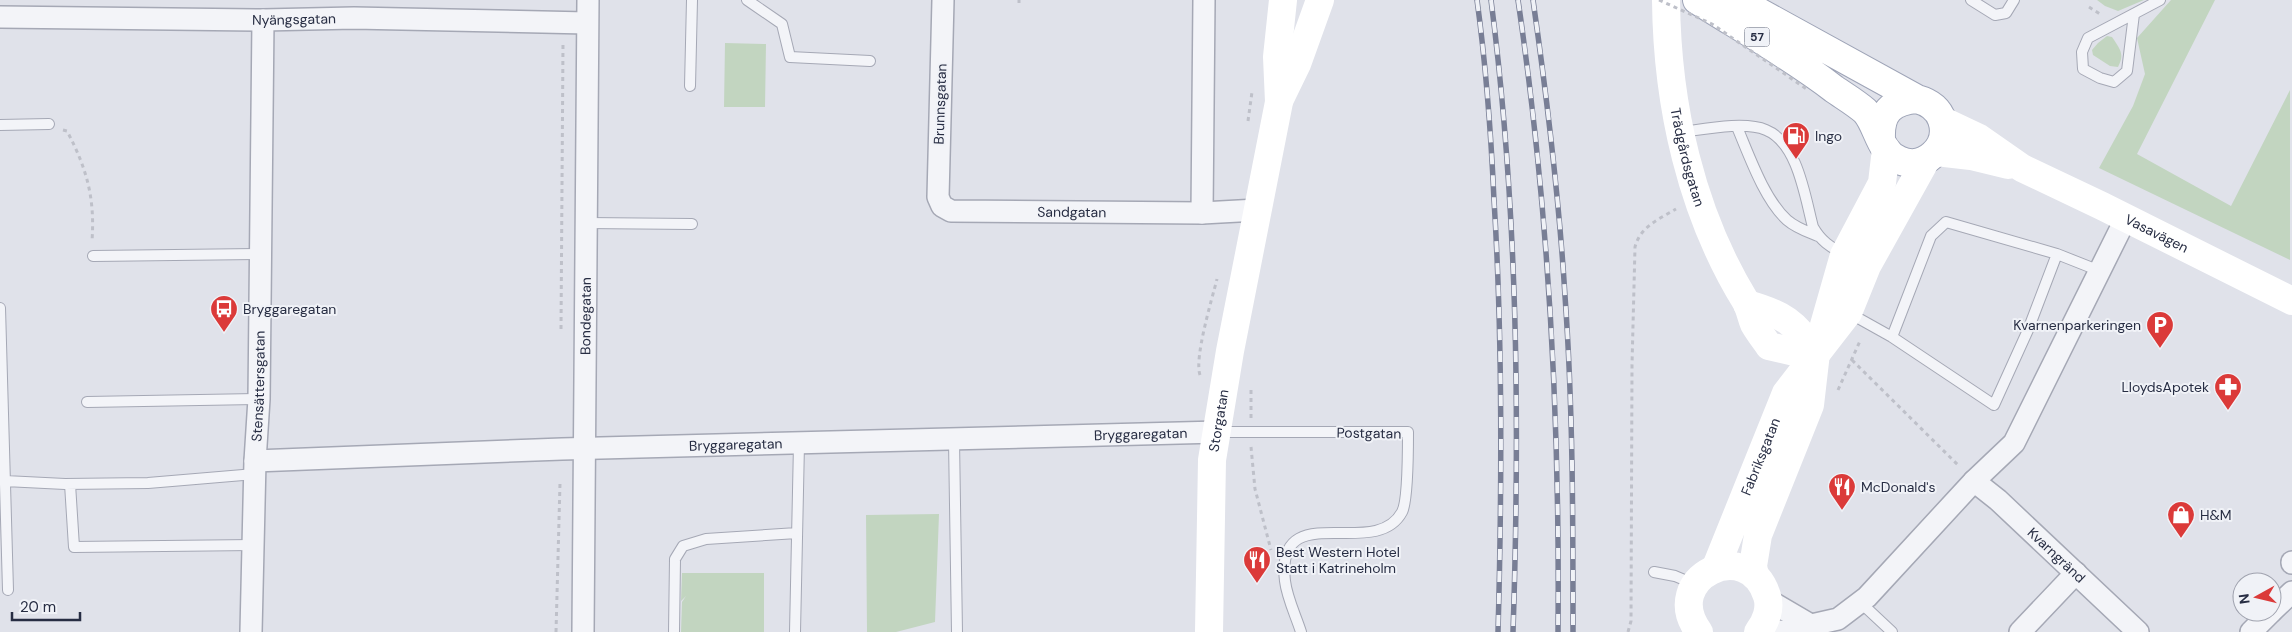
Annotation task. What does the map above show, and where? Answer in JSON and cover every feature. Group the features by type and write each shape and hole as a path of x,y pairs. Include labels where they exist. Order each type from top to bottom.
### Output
{"street":[{"name":"Bondegatan","path":"583,632 588,0"},
{"name":"Brunnsgatan","path":"942,206 938,197 943,0"},
{"path":"1204,0 1202,213 1257,210"},
{"name":"Storgatan","path":"1279,102 1277,57 1283,0"},
{"name":"Storgatan","path":"1208,632 1212,460 1230,351 1279,102 1296,64 1320,0"},
{"name":"Trädgårdsgatan","path":"1666,0 1669,62 1680,132 1705,224 1724,264 1747,304 1766,309 1785,318 1802,332 1816,354"},
{"name":"Vasavägen","path":"1697,0 1812,82 1865,112 1883,144 1901,161 1913,164 1931,156 1971,156 2022,168"},
{"name":"Vasavägen","path":"1737,0 1935,109 1943,121 1979,138 2022,168 2292,302"},
{"name":"Nyängsgatan","path":"0,17 263,20 354,9 587,23"},
{"name":"Stensättersgatan","path":"251,632 255,468 259,399 263,20"},
{"path":"1883,144 1880,126 1888,110 1898,103 1917,99"},
{"path":"1931,156 1944,135 1943,121"},
{"name":"Fabriksgatan","path":"1755,576 1753,566 1758,535 1810,405 1816,354 1844,254 1882,183 1883,144"},
{"name":"Fabriksgatan","path":"1716,567 1786,393 1816,354 1858,318 1867,266 1931,156"},
{"name":"Sandgatan","path":"942,206 951,211 1202,213"},
{"path":"1763,632 1785,631 1809,624 1838,619 1860,602 1974,481 2014,443 2126,218"},
{"name":"Bryggaregatan","path":"255,468 584,448 1218,432"},
{"name":"Kvarngränd","path":"1974,481 1998,500 2138,632"},
{"path":"1695,629 1689,611 1689,597 1695,584 1704,574 1716,567 1738,567 1755,576 1764,587 1768,600 1767,617 1758,632"},
{"path":"2020,632 2076,573"},
{"path":"2282,602 2292,592"},
{"path":"1768,600 1809,624"},
{"path":"2251,632 2262,622"}],"lane":[{"path":"690,86 692,0"},
{"path":"747,0 782,24 790,57 870,61"},
{"path":"1971,0 1995,15 2006,13 2014,0"},
{"path":"2134,14 2127,71 2114,82 2100,78 2084,69 2082,52 2088,38 2160,0"},
{"path":"0,125 48,124"},
{"path":"1736,127 1774,204 1786,219 1797,227 1818,236"},
{"path":"1680,132 1736,127 1766,130 1786,146 1799,175 1813,227 1818,236 1824,243 1844,254"},
{"path":"1892,337 1931,236 1946,222 2056,254 2100,272"},
{"path":"586,223 692,224"},
{"path":"93,256 260,254"},
{"path":"1858,318 1892,337 1994,405 2028,330 2056,254"},
{"path":"0,308 8,590"},
{"path":"87,402 259,399"},
{"name":"Postgatan","path":"1218,432 1408,432 1408,465 1403,511 1391,525 1371,531 1303,535 1291,544 1284,557 1285,583 1301,632"},
{"path":"954,440 957,632"},
{"path":"795,632 798,444"},
{"path":"5,481 70,484 148,483 255,468"},
{"path":"70,484 74,547 253,545"},
{"path":"674,632 675,559 683,546 706,539 797,533"},
{"path":"1654,572 1675,576 1695,584"},
{"path":"1860,602 1892,632"}],"path":[{"path":"1659,0 1712,24 1812,82"},
{"path":"561,331 563,22"},
{"path":"1247,124 1253,87"},
{"path":"48,124 66,131 79,154 92,200 93,256"},
{"path":"1628,632 1632,621 1632,375 1635,247 1637,240 1648,225 1678,207"},
{"path":"1198,370 1217,276"},
{"path":"1836,395 1852,360 1858,318"},
{"path":"1852,360 1974,481"},
{"path":"1251,390 1252,463 1258,502 1275,565 1285,583"},
{"path":"556,632 562,449"}],"green space":[{"path":"2097,0 2144,0 2118,11 2105,6"},
{"path":"2171,0 2215,0 2137,154 2231,206 2290,90 2290,260 2099,168 2133,106 2145,74 2137,38"},
{"path":"2107,36 2112,37 2121,52 2118,67 2110,66 2093,55 2092,50"},
{"path":"725,43 766,44 765,107 724,107"},
{"path":"939,514 935,622 896,632 867,632 866,515"},
{"path":"682,573 764,573 764,632 681,632 682,602 686,596 681,601"}],"railway":[{"path":"1477,0 1490,125 1499,308 1501,470 1498,632"},
{"path":"1491,0 1507,157 1515,316 1516,474 1513,632"},
{"path":"1518,0 1529,79 1545,236 1557,473 1558,632"},
{"path":"1533,0 1552,148 1568,338 1573,506 1573,632"}],"place":[{"name":"Ingo","path":"1796,160"},
{"name":"Bryggaregatan","path":"224,333"},
{"name":"Kvarnenparkeringen","path":"2160,349"},
{"name":"LloydsApotek","path":"2228,411"},
{"name":"McDonald's","path":"1842,511"},
{"name":"H&M","path":"2181,539"},
{"name":"Best Western Hotel Statt i Katrineholm","path":"1257,584"}]}
